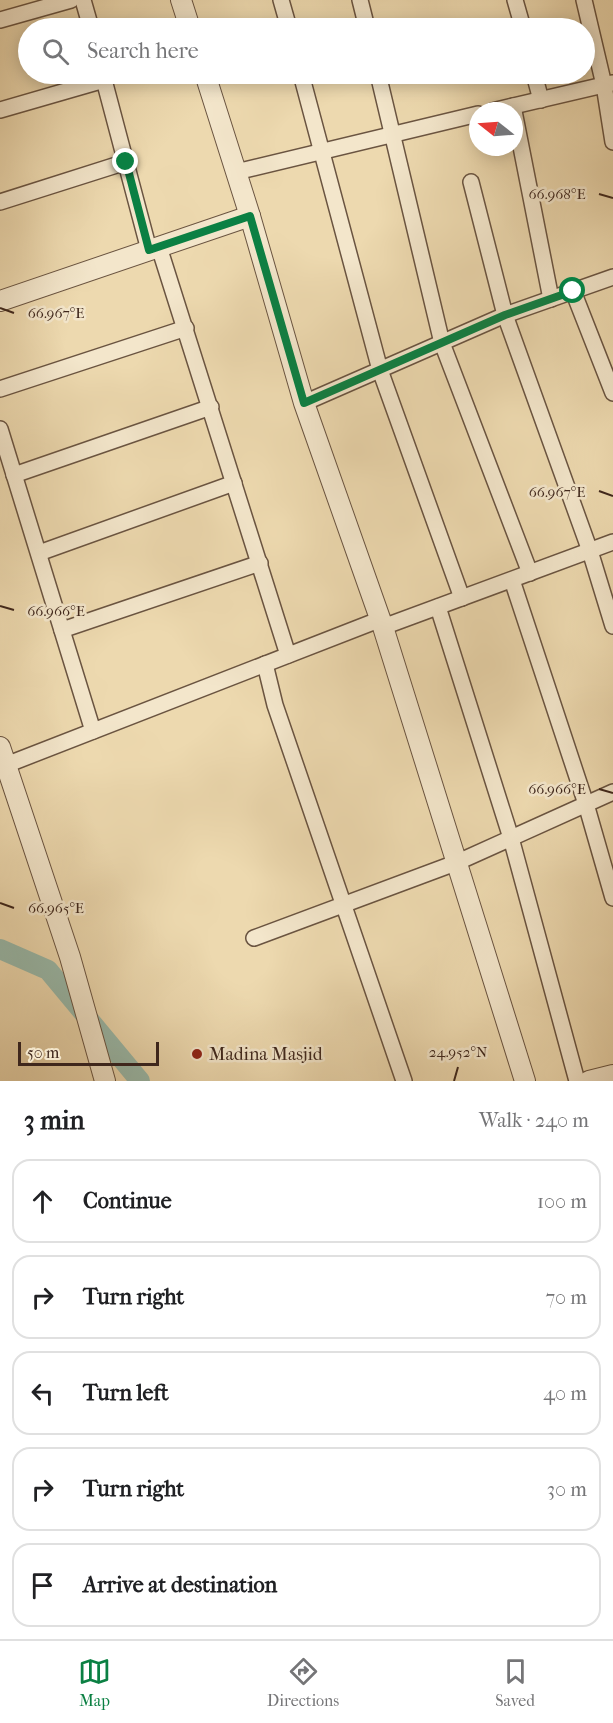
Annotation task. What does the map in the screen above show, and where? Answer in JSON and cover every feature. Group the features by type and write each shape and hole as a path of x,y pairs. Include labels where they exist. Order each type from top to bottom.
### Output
{"street":[{"path":"0,20 71,0"},
{"path":"83,0 88,18"},
{"path":"181,0 187,18"},
{"path":"281,0 286,18"},
{"path":"360,0 364,18"},
{"path":"515,0 520,18"},
{"path":"584,0 589,18"},
{"path":"595,38 608,83 613,142"},
{"path":"523,104 608,83"},
{"path":"0,110 81,84"},
{"path":"105,84 126,162 154,248 186,328 288,655"},
{"path":"208,84 250,216 304,403 382,623 525,1081"},
{"path":"304,84 380,370 462,598"},
{"path":"380,84 442,343 530,573"},
{"path":"537,84 541,100"},
{"path":"236,172 469,116"},
{"path":"523,155 552,299"},
{"path":"0,202 126,162"},
{"path":"471,182 505,315 590,551 613,626"},
{"path":"0,300 250,216"},
{"path":"304,403 505,315 613,277"},
{"path":"573,291 613,393"},
{"path":"0,389 186,328"},
{"path":"14,475 211,407"},
{"path":"0,429 93,731"},
{"path":"39,553 234,483"},
{"path":"105,1081 70,957 3,756 93,731 288,655 382,623 438,607 613,542"},
{"path":"62,630 260,563"},
{"path":"512,580 586,804 613,898"},
{"path":"438,607 511,838 577,1081"},
{"path":"265,664 274,705 404,1081"},
{"path":"254,938 458,862 613,792"},
{"path":"589,1081 613,1075"}],"waterway":[{"path":"0,949 48,970 140,1081"}],"place":[{"name":"Madina Masjid","path":"197,1054"}],"route":[{"path":"126,162 149,250 250,216 304,403 505,315 573,291"}]}
